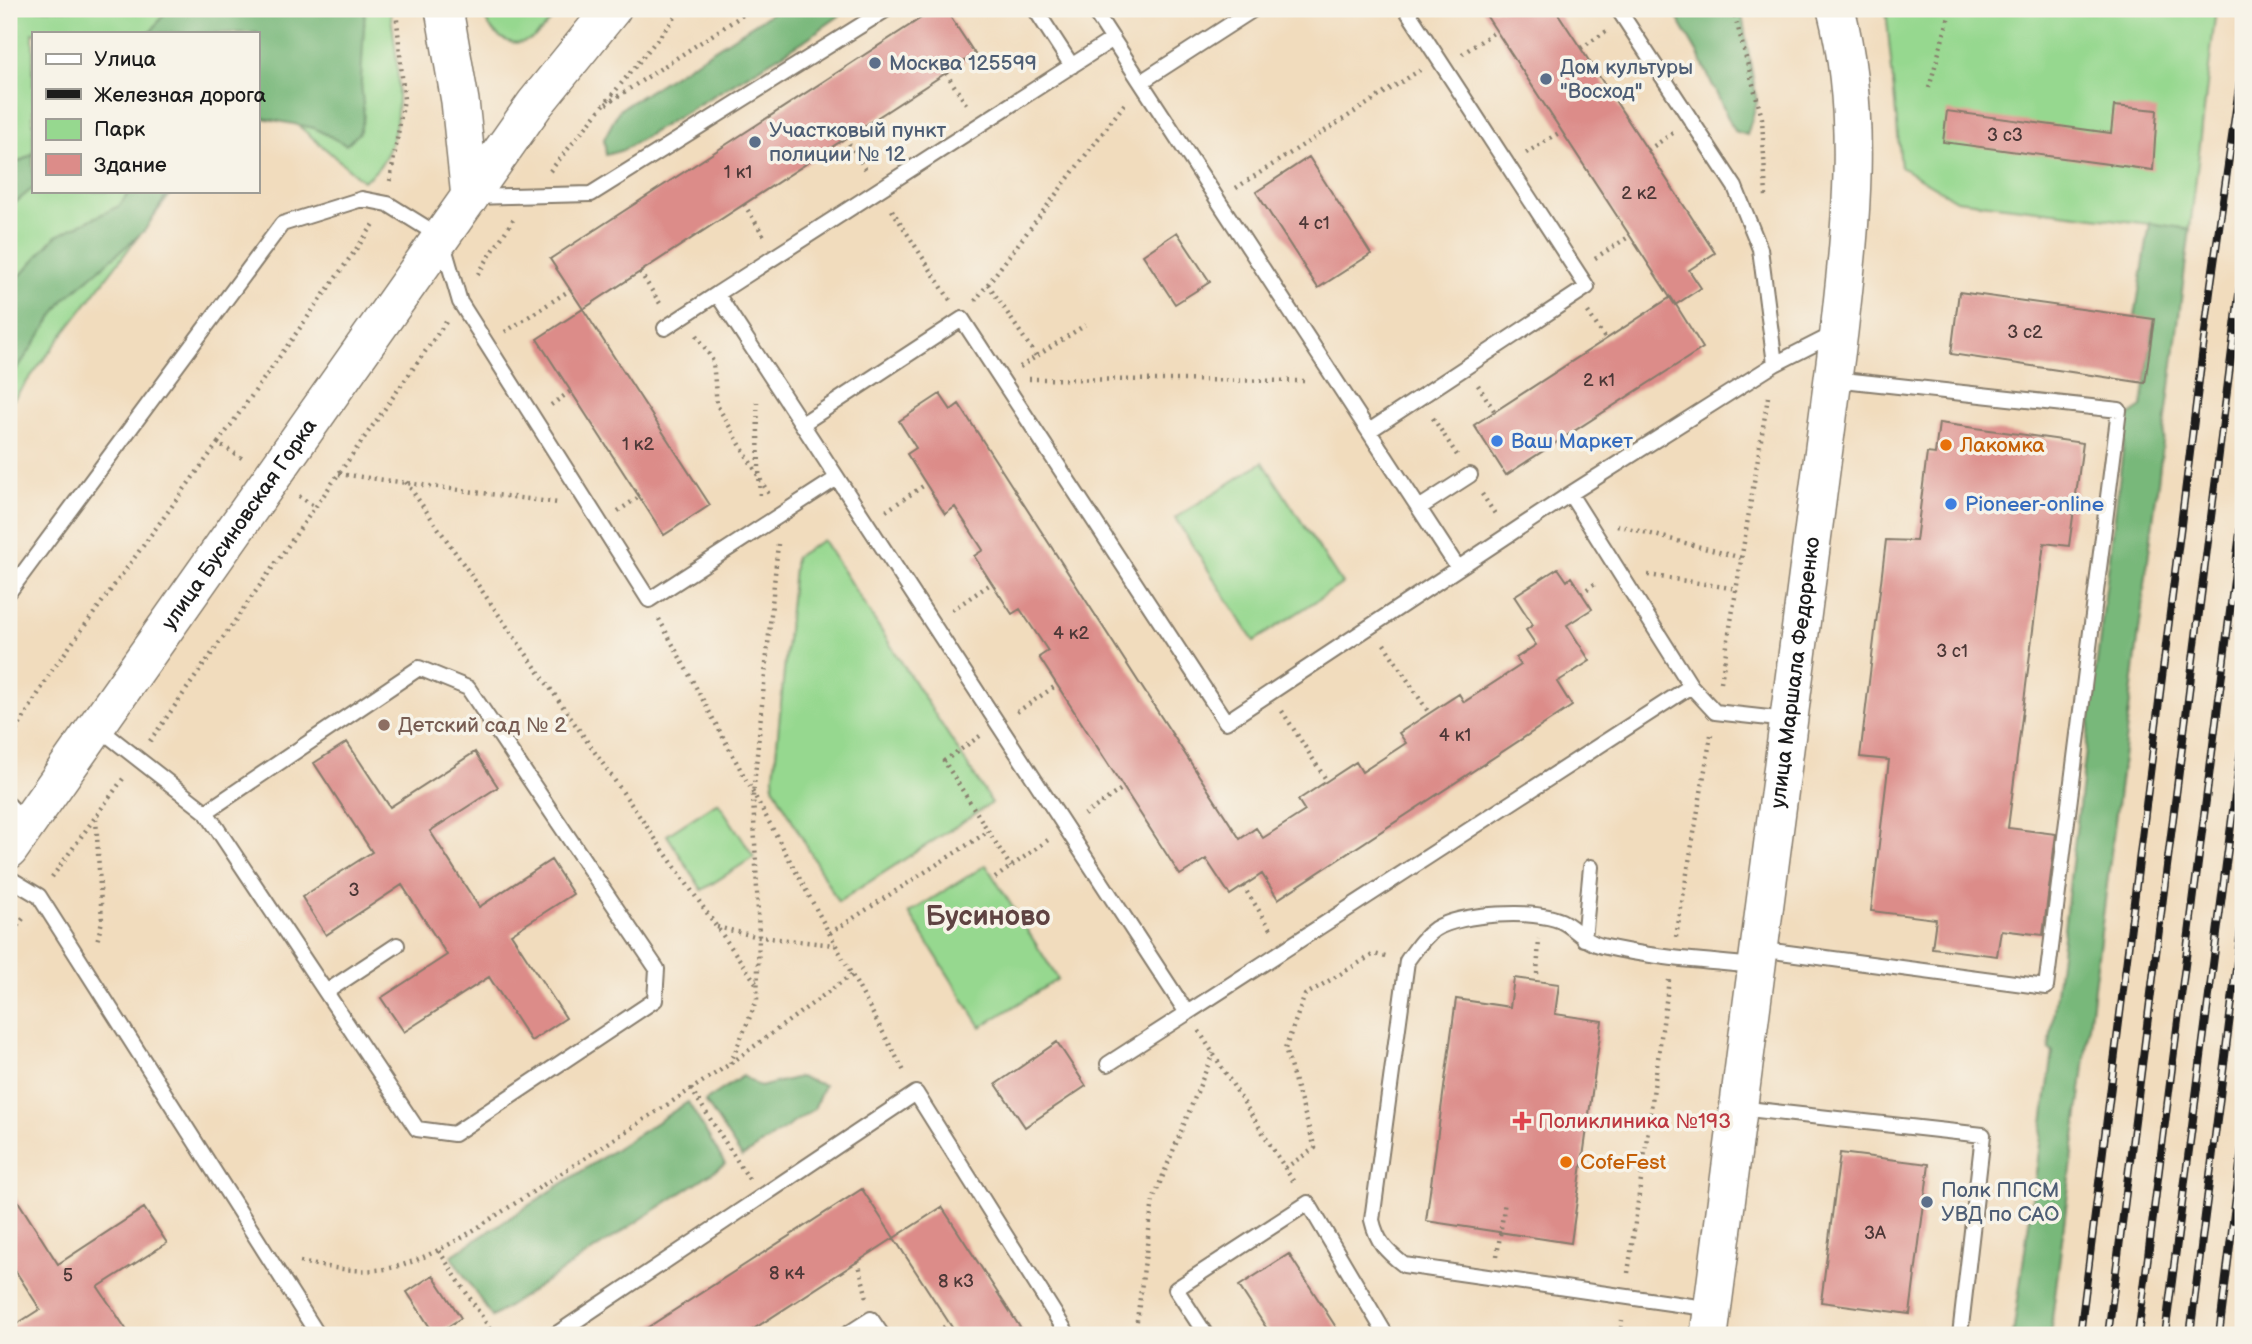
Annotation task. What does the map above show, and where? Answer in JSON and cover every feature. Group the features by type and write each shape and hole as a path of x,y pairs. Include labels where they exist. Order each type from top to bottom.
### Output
{"street":[{"path":"444,9 460,101 470,197"},
{"path":"470,197 535,104 612,9"},
{"name":"улица Маршала Федоренко","path":"1711,1322 1839,332 1852,209 1853,151 1848,76 1836,9"},
{"name":"улица Бусиновская Горка","path":"15,826 96,726 470,197"}],"lane":[{"path":"470,197 591,194 887,9"},
{"path":"1035,9 1072,66"},
{"path":"1093,9 1458,568"},
{"path":"1141,82 1254,9"},
{"path":"1368,431 1587,287 1406,9"},
{"path":"1618,9 1735,187 1760,249 1775,364"},
{"path":"674,323 1113,39"},
{"path":"9,592 282,224 362,199 388,204 441,237 460,302 649,600 837,478"},
{"path":"718,294 1187,1013"},
{"path":"802,424 962,318 1226,722 1570,494 1775,364 1839,332"},
{"path":"1711,1322 1493,1278 1404,1265 1385,1251 1372,1220 1407,961 1436,929 1456,921 1478,915 1541,917 1562,921 1584,939 1598,946 1652,956 1757,958 2046,987 2119,410 1833,378"},
{"path":"1419,508 1470,475"},
{"path":"1570,494 1691,687 1715,712 1787,720"},
{"path":"96,726 206,812 417,1129 454,1134 655,1000 657,969 468,688 419,668 206,812"},
{"path":"1108,1064 1691,687"},
{"path":"1584,939 1591,867"},
{"path":"9,878 39,896 318,1335"},
{"path":"326,992 397,945"},
{"path":"555,1335 916,1093 1068,1335"},
{"path":"1738,1108 1983,1135 1960,1335"},
{"path":"1206,1335 1176,1289 1308,1203 1386,1335"},
{"path":"846,1335 871,1319 882,1335"}],"path":[{"path":"9,743 51,672 388,204 404,99 396,9"},
{"path":"603,106 752,9"},
{"path":"1929,88 1951,9"},
{"path":"1217,199 1496,31"},
{"path":"1581,48 1588,43"},
{"path":"946,73 980,125"},
{"path":"845,138 962,318 1141,82"},
{"path":"1507,164 1562,131"},
{"path":"744,204 777,256"},
{"path":"1576,270 1630,236"},
{"path":"639,272 674,323 713,361 717,405 781,514 753,794 759,937 757,1000 730,1064"},
{"path":"988,284 1036,356"},
{"path":"487,345 570,290"},
{"path":"1001,379 1085,325"},
{"path":"756,354 761,527"},
{"path":"1001,379 1336,381"},
{"path":"218,443 315,507"},
{"path":"339,474 590,508"},
{"path":"406,482 757,985"},
{"path":"867,523 926,484"},
{"path":"1583,516 1742,558"},
{"path":"1618,570 1737,589"},
{"path":"932,622 992,583"},
{"path":"649,600 854,974 916,1093"},
{"path":"9,937 234,624"},
{"path":"1372,625 1429,713"},
{"path":"1011,867 944,761 1057,685"},
{"path":"1270,693 1327,781"},
{"path":"995,878 1123,788"},
{"path":"89,977 102,921 96,817"},
{"path":"830,933 989,831"},
{"path":"1243,886 1284,950"},
{"path":"1537,974 1541,917"},
{"path":"717,927 759,937 836,945"},
{"path":"1285,1168 1315,1148 1285,1049 1305,995 1374,954 1407,961"},
{"path":"267,1255 332,1268 380,1273 418,1262 730,1064 854,974"},
{"path":"1187,1013 1308,1203"},
{"path":"1135,1335 1153,1200 1213,1053"},
{"path":"691,1089 761,1197"},
{"path":"1493,1278 1504,1201"},
{"path":"439,1251 494,1335"},
{"path":"858,1261 871,1319"},
{"path":"931,1335 949,1324"}],"green space":[{"path":"9,9 390,9 398,77 395,126 389,149 379,167 363,181 259,92 259,32 32,32 32,192 172,192 9,405"},
{"path":"168,9 365,9 361,81 364,117 359,133 346,145 314,128 259,117 259,32 151,32"},
{"path":"483,9 560,9 537,35 516,43 494,32"},
{"path":"778,9 849,9 802,42 623,150 606,155 604,139 619,110"},
{"path":"1672,9 1741,9 1757,102 1747,135 1734,131 1698,54"},
{"path":"1886,9 2216,9 2190,229 1956,200 1901,167"},
{"path":"32,155 32,189 9,208 9,167"},
{"path":"129,192 168,192 145,230 64,300 9,381 9,288 56,236 119,206"},
{"path":"2150,223 2190,229 2050,1335 2013,1335 2053,1052 2049,1050 2127,417 2142,407 2154,320 2135,317"},
{"path":"1263,462 1342,584 1254,641 1175,518"},
{"path":"823,540 992,803 838,902 773,786 795,557"},
{"path":"718,802 754,857 702,890 667,835"},
{"path":"986,865 1058,979 981,1027 909,913"},
{"path":"743,1076 760,1087 799,1077 824,1085 814,1109 742,1157 705,1101"},
{"path":"688,1102 725,1164 492,1317 451,1256"}],"building":[{"path":"935,9 945,9 975,54 583,309 550,259"},
{"path":"1482,9 1555,9 1715,253 1689,270 1701,288 1675,305"},
{"path":"2114,106 2157,110 2153,170 1943,142 1947,111 2111,133"},
{"path":"1309,157 1371,254 1318,288 1256,192"},
{"path":"1177,232 1210,282 1175,304 1143,255"},
{"path":"1959,292 2154,319 2145,383 1951,354"},
{"path":"1671,297 1703,348 1506,475 1474,425"},
{"path":"583,309 710,505 664,535 537,339"},
{"path":"940,394 951,410 959,404 1240,839 1256,828 1263,838 1305,811 1298,800 1356,762 1362,772 1406,743 1399,733 1459,694 1464,702 1521,665 1516,658 1536,645 1526,630 1533,625 1514,596 1558,568 1567,581 1571,577 1592,609 1567,625 1590,661 1557,682 1572,706 1278,899 1262,874 1230,895 1206,859 1180,875 1039,657 1048,651 1020,609 1012,614 974,556 983,550 955,507 945,514 907,454 916,448 899,421"},
{"path":"1939,423 2083,443 2069,546 2044,543 2008,828 2056,834 2043,935 2001,930 1997,956 1932,948 1936,919 1871,911 1889,760 1860,757 1886,540 1916,541 1927,453 1935,454"},
{"path":"347,742 390,807 475,752 498,787 430,831 479,907 551,860 573,894 511,934 566,1018 531,1041 489,977 404,1032 381,998 447,955 402,885 326,935 302,897 372,852 314,763"},
{"name":"Поликлиника №193","path":"1514,978 1559,984 1555,1014 1602,1021 1571,1243 1426,1221 1456,999 1510,1007"},
{"path":"1057,1042 1086,1086 1025,1127 996,1084"},
{"path":"1840,1153 1929,1164 1910,1314 1821,1302"},
{"path":"9,1187 58,1264 144,1208 167,1243 98,1287 130,1335 9,1335 9,1329 40,1309 9,1261"},
{"path":"862,1189 894,1238 752,1330 744,1335 636,1335"},
{"path":"942,1207 1025,1335 957,1335 894,1238"},
{"path":"1289,1254 1341,1335 1271,1335 1239,1286"},
{"path":"433,1275 461,1318 435,1335 407,1292"}],"railway":[{"path":"2080,1335 2211,284 2243,60"},
{"path":"2108,1335 2243,263"},
{"path":"2138,1335 2243,509"},
{"path":"2165,1335 2243,733"},
{"path":"2190,1335 2243,913"},
{"path":"2219,1335 2243,1140"}],"place":[{"name":"Москва 125599","path":"875,63"},
{"name":"Дом культуры \"Восход\"","path":"1546,79"},
{"name":"Участковый пункт полиции № 12","path":"755,142"},
{"name":"Ваш Маркет","path":"1497,441"},
{"name":"Лакомка","path":"1946,445"},
{"name":"Pioneer-online","path":"1951,504"},
{"name":"Детский сад № 2","path":"384,725"},
{"name":"Поликлиника №193","path":"1522,1121"},
{"name":"CofeFest","path":"1566,1162"},
{"name":"Полк ППСМ УВД по САО","path":"1927,1202"}],"district":[{"name":"Бусиново","path":"988,916"}]}
